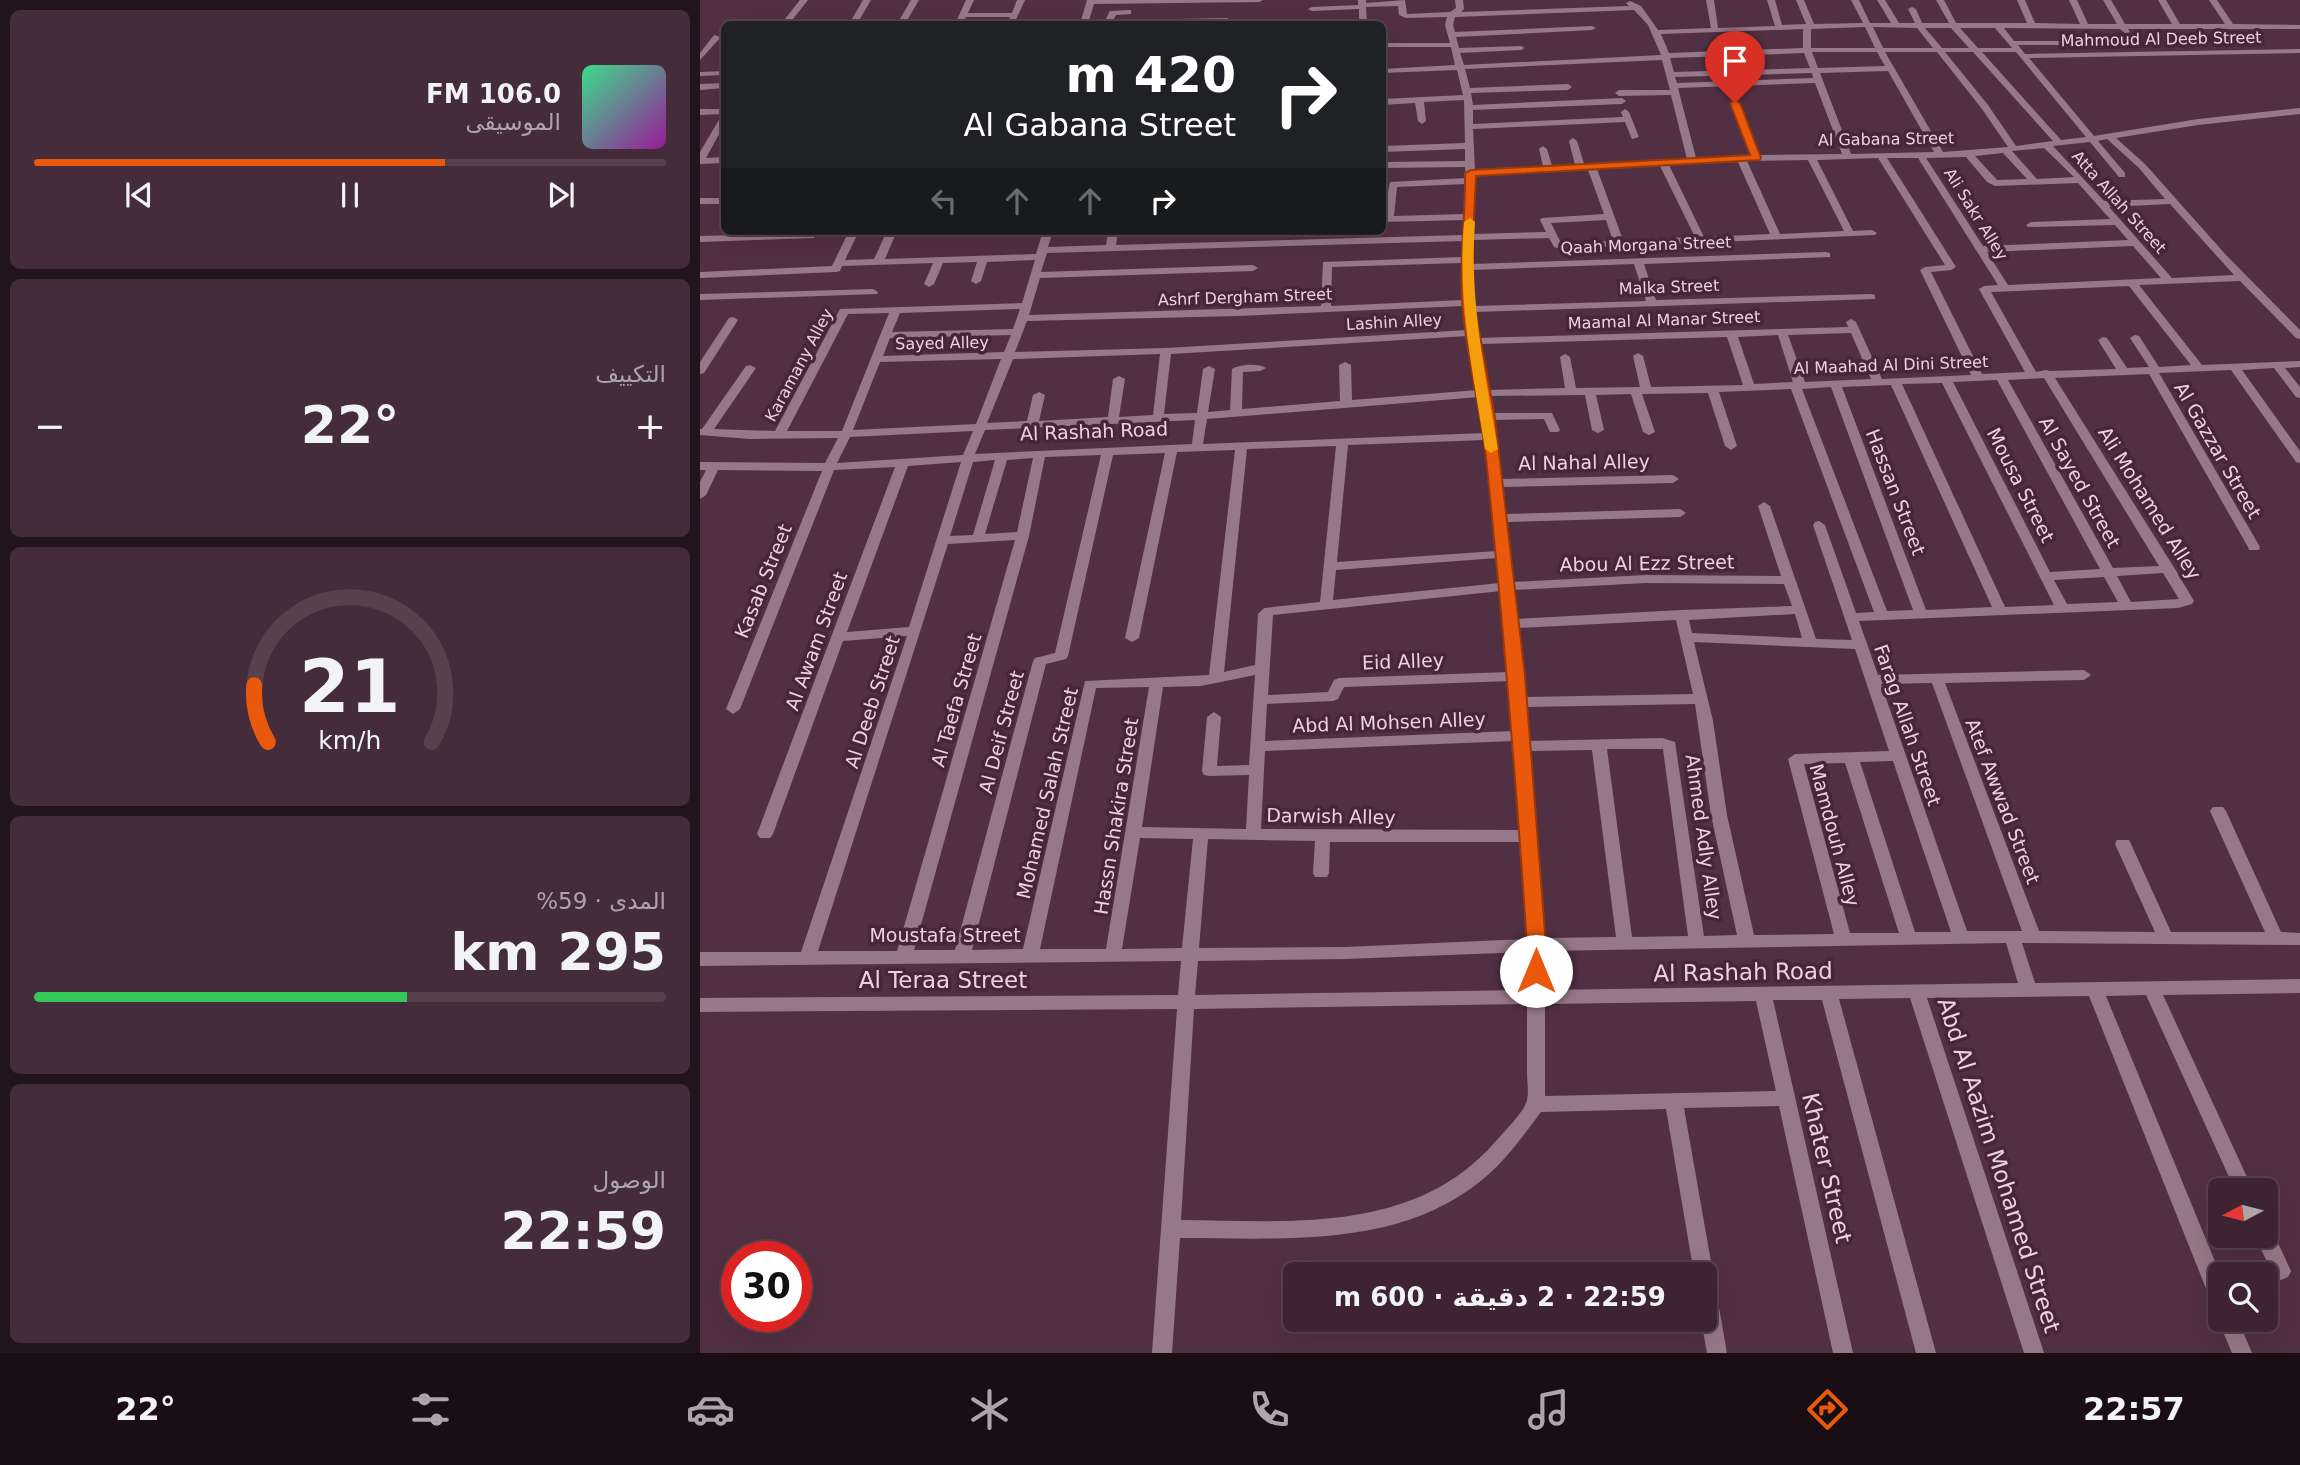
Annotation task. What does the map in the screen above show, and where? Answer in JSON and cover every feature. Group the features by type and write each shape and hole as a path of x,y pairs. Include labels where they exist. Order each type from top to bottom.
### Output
{"street":[{"path":"787,21 804,0"},
{"path":"855,21 867,0"},
{"path":"903,21 915,0"},
{"path":"960,21 970,0"},
{"path":"1012,21 1021,0"},
{"path":"1224,21 1228,0"},
{"path":"1085,21 1091,1 1259,0"},
{"path":"1318,0 1324,0"},
{"path":"1170,1228 1329,1227 1381,1221 1430,1203 1473,1177 1506,1144 1536,1104 1536,945 1517,676 1488,418 1468,306 1466,264 1471,172 1468,99 1449,25 1452,14 1460,9 1459,0"},
{"path":"1710,0 1715,30"},
{"path":"1771,0 1779,27"},
{"path":"1800,0 1809,26 1807,50 1847,156"},
{"path":"1855,0 1880,50 1940,155"},
{"path":"1881,0 1896,25"},
{"path":"1940,0 1954,26 2060,144"},
{"path":"2021,0 2036,26 2050,37"},
{"path":"2073,0 2085,26"},
{"path":"2107,0 2142,53"},
{"path":"2162,0 2177,26"},
{"path":"2213,0 2231,27"},
{"path":"1312,9 1401,2 1403,15 1561,16 1573,8 1621,4 1638,8 1655,32 1666,56 1692,161"},
{"path":"1912,9 1920,26 1984,107 2010,149 2035,182"},
{"path":"1109,21 1113,13 1128,12"},
{"path":"963,15 1016,15"},
{"path":"1655,32 1867,25 2300,27"},
{"path":"1998,26 2122,175"},
{"path":"2070,26 2077,35"},
{"path":"1454,44 1528,31 1554,35 1592,28"},
{"path":"1731,29 1737,40"},
{"path":"1528,31 1531,40"},
{"path":"700,37 721,37"},
{"path":"700,58 721,37"},
{"path":"1386,71 1557,64 1598,57 1807,50 1974,50 1995,54 2017,50 2134,43"},
{"path":"1386,45 1454,44 1521,48"},
{"name":"Mahmoud Al Deeb Street","path":"2017,50 2142,53 2300,51"},
{"path":"1751,52 1765,82"},
{"path":"1557,64 1574,103"},
{"path":"1670,75 1890,68"},
{"path":"700,74 721,73"},
{"path":"1386,102 1468,99 1574,103 1619,93 1819,80"},
{"path":"700,87 721,86"},
{"path":"1468,99 1568,87"},
{"path":"1619,93 1634,136"},
{"path":"1419,100 1422,121"},
{"path":"1735,103 1756,158"},
{"name":"Al Gabana Street","path":"1471,172 1741,158 1969,154 2060,144 2199,122 2300,111"},
{"path":"700,112 721,112"},
{"path":"1386,148 1628,119"},
{"path":"700,132 718,136"},
{"path":"718,136 703,150 700,160 721,160"},
{"path":"2109,136 2142,166 2243,278 2300,336"},
{"path":"1424,139 1469,137"},
{"path":"1573,141 1580,168"},
{"name":"Atta Allah Street","path":"2046,145 2081,180 2168,280"},
{"path":"1543,149 1548,169"},
{"path":"1969,154 1990,180 2001,183 2081,180"},
{"path":"1811,156 1850,234"},
{"path":"1881,156 1951,267 1925,270 1978,377"},
{"name":"Ali Sakr Alley","path":"1921,156 2005,288"},
{"path":"1741,158 1776,237"},
{"path":"1664,163 1701,240"},
{"path":"1386,165 1471,172"},
{"path":"1592,167 1619,243"},
{"path":"1470,217 1386,219 1386,200 1395,183 1471,172"},
{"path":"700,201 721,201"},
{"path":"2102,204 2174,201"},
{"path":"1610,217 1545,220 1560,246 1872,233"},
{"path":"2031,225 2117,222"},
{"path":"700,275 834,270 841,263 852,235"},
{"path":"878,262 890,235"},
{"name":"Al Deeb Street","path":"808,957 915,631 968,458 1023,318 1047,235"},
{"path":"1111,247 1112,235"},
{"path":"841,263 983,259 1111,247 1552,235"},
{"path":"700,239 811,236"},
{"path":"1980,249 2136,243"},
{"name":"Qaah Morgana Street","path":"1326,310 1325,267 1328,264 1638,261 1826,255"},
{"path":"976,281 983,259"},
{"path":"929,284 939,260"},
{"path":"1638,261 1652,304"},
{"path":"1037,275 1253,268"},
{"path":"2005,288 2243,278"},
{"path":"2131,282 2199,368"},
{"name":"Ali Mohamed Alley","path":"1851,617 2178,604 2187,601 2169,569 1984,290 2005,288"},
{"path":"700,298 873,292"},
{"name":"Malka Street","path":"1468,306 1652,304 1871,297"},
{"path":"896,309 1027,306"},
{"name":"Ashrf Dergham Street","path":"1023,318 1468,306"},
{"name":"Karamany Alley","path":"779,435 842,312 896,309"},
{"name":"Kasab Street","path":"733,709 896,309"},
{"path":"700,371 733,320"},
{"name":"Maamal Al Manar Street","path":"1474,337 1782,332 1852,326 1878,382"},
{"path":"886,335 1018,332"},
{"path":"1782,332 1798,385 1882,615"},
{"path":"1731,333 1749,387"},
{"name":"Lashin Alley","path":"1166,351 1317,342 1474,337"},
{"name":"Al Gazzar Street","path":"2135,338 2254,547"},
{"path":"2103,341 2123,371"},
{"path":"1158,419 1166,351"},
{"name":"Sayed Alley","path":"876,359 1166,351"},
{"path":"1638,356 1648,432"},
{"path":"1565,357 1571,392"},
{"name":"Al Maahad Al Dini Street","path":"1484,393 1712,389 2300,364"},
{"path":"1345,365 1346,404"},
{"path":"2277,365 2300,395"},
{"path":"2234,367 2300,458"},
{"path":"703,432 750,368"},
{"path":"1236,413 1238,369 1260,368"},
{"path":"1197,447 1209,369"},
{"name":"Al Sayed Street","path":"2000,376 2127,606"},
{"path":"1113,421 1119,379"},
{"name":"Mousa Street","path":"1946,379 2062,608"},
{"path":"1895,381 2000,610"},
{"name":"Hassan Street","path":"1835,383 1921,614"},
{"path":"1712,389 1731,446"},
{"path":"1590,391 1598,430"},
{"name":"Al Rashah Road","path":"703,432 779,435 982,428 1158,419 1484,393"},
{"path":"1032,425 1039,394"},
{"path":"1488,418 1548,415 1554,430"},
{"name":"Al Rashah Road","path":"700,466 830,467 1040,454 1490,436"},
{"path":"1326,604 1342,442"},
{"path":"1216,678 1241,446"},
{"path":"1132,638 1172,448"},
{"name":"Al Deif Street","path":"962,957 1040,661 1061,656 1108,451"},
{"name":"Al Taefa Street","path":"904,957 1023,536 1040,454"},
{"path":"978,538 1002,456"},
{"name":"Al Awam Street","path":"765,834 903,462"},
{"path":"700,495 714,467"},
{"name":"Al Nahal Alley","path":"1496,483 1673,479"},
{"path":"1765,506 1811,643"},
{"path":"1499,518 1680,513"},
{"name":"Farag Allah Street","path":"1819,525 1961,939"},
{"path":"943,540 1023,536"},
{"path":"1331,566 1504,554"},
{"path":"2046,576 2169,569"},
{"name":"Abou Al Ezz Street","path":"1260,669 1266,612 1506,586 1638,580 1789,580"},
{"path":"1511,624 1681,614 1800,611"},
{"path":"1681,614 1706,721 1719,815 1747,942"},
{"path":"838,637 915,631"},
{"path":"1685,637 1860,645"},
{"path":"1157,682 1216,678 1260,669 1253,834"},
{"path":"1872,680 2084,675"},
{"name":"Eid Alley","path":"1259,700 1333,696 1339,683 1517,676"},
{"name":"Atef Awwad Street","path":"1937,679 2033,937"},
{"name":"Mohamed Salah Street","path":"1030,956 1090,684 1157,682"},
{"name":"Hassn Shakira Street","path":"1113,956 1157,682"},
{"path":"1518,702 1699,699"},
{"path":"1214,717 1209,771 1257,770"},
{"name":"Abd Al Mohsen Alley","path":"1258,746 1521,741 1662,743"},
{"name":"Ahmed Adly Alley","path":"1662,743 1671,748 1697,943"},
{"path":"1599,744 1625,944"},
{"name":"Mamdouh Alley","path":"1844,940 1795,760 1898,755"},
{"path":"1850,757 1909,939"},
{"path":"2218,811 2276,939"},
{"name":"Darwish Alley","path":"1133,832 1528,836"},
{"path":"1163,1353 1186,997 1201,833"},
{"path":"1321,873 1322,836"},
{"path":"2123,844 2166,938"},
{"path":"2012,937 2029,991"},
{"name":"Al Rashah Road","path":"1189,961 1536,945 2012,937 2300,939"},
{"name":"Moustafa Street","path":"700,958 1113,956 1189,961"},
{"name":"Al Rashah Road","path":"1186,997 1763,995 2300,986"},
{"path":"2152,989 2239,1178"},
{"path":"2095,990 2208,1269"},
{"path":"1829,993 1926,1353"},
{"name":"Abd Al Aazim Mohamed Street","path":"1917,993 2034,1353"},
{"name":"Khater Street","path":"1763,995 1843,1353"},
{"name":"Al Teraa Street","path":"700,1005 1186,997"},
{"path":"1536,1104 1786,1098"},
{"path":"1674,1102 1702,1262"},
{"path":"2270,1248 2281,1271"},
{"path":"1713,1332 1717,1353"},
{"path":"2233,1332 2242,1353"}],"slow traffic":[{"path":"1470,222 1466,260 1468,303 1491,449"}],"route":[{"path":"1536,971 1517,676 1488,418 1468,303 1466,260 1471,173 1756,158 1735,103"}]}
